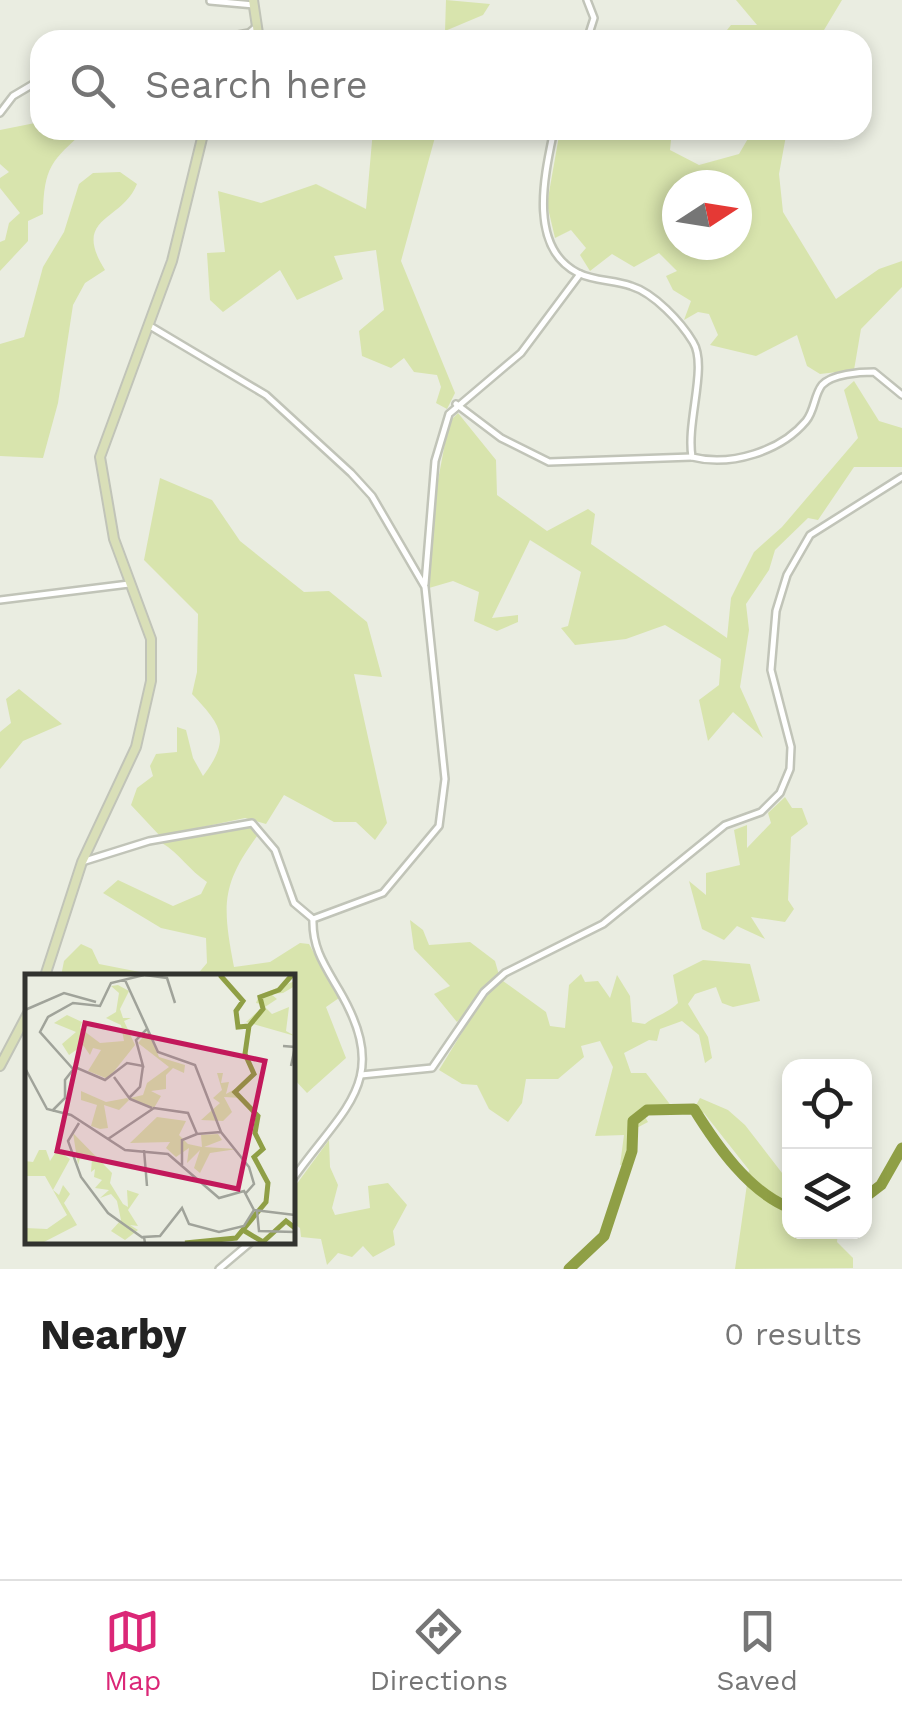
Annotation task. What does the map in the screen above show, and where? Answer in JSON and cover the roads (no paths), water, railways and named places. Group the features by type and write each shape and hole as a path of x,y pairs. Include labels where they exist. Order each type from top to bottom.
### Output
{"street":[{"path":"587,0 594,18 590,30"},
{"path":"210,1 254,2 258,30"},
{"path":"253,30 258,24"},
{"path":"0,113 13,96 30,86"},
{"path":"47,974 82,862 130,763 151,681 151,639 129,584 107,510 100,457 177,246 202,140"},
{"path":"552,140 544,178 544,221 557,252 580,274 636,287 694,343 700,364 690,414 692,457"},
{"path":"572,270 573,282"},
{"path":"313,919 383,893 439,826 444,779 425,587 436,461 445,423 456,404 520,353 580,274"},
{"path":"150,326 266,395 351,473 381,510 425,587"},
{"path":"456,404 501,438 549,462 738,457 780,442 806,421 822,385 833,379 874,372 902,395"},
{"path":"361,1074 432,1068 484,992 504,973 603,924 725,826 772,803 784,784 792,756 770,670 776,611 787,575 810,535 902,477"},
{"path":"0,600 129,584"},
{"path":"82,862 149,841 252,823 275,850 296,906 313,919 316,951 360,1027 361,1074 342,1115 295,1176"},
{"path":"0,1066 25,1018"},
{"path":"219,1269 249,1244"}],"waterway":[{"path":"569,1269 604,1236 632,1151 633,1121 647,1110 694,1109 748,1179 782,1204"},
{"path":"872,1192 881,1185 902,1148"}]}
